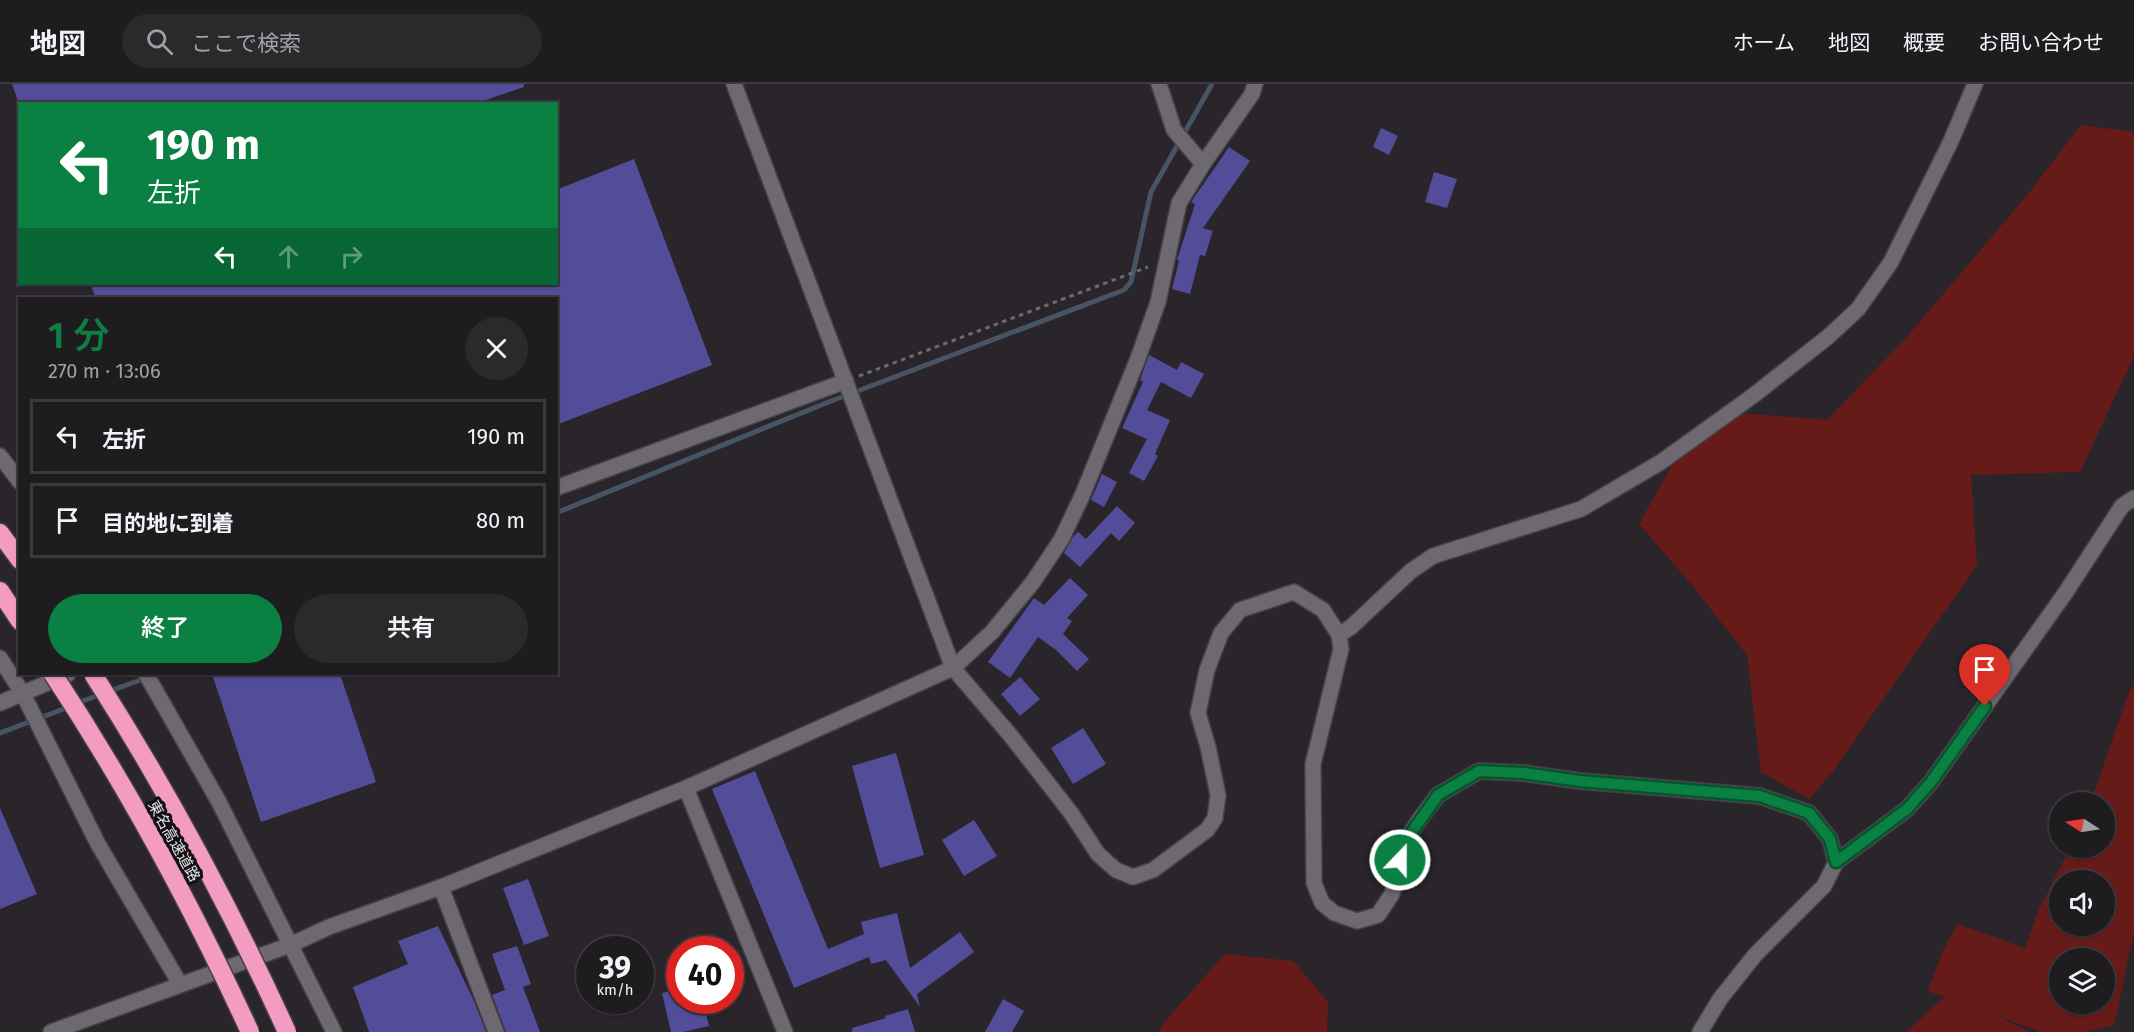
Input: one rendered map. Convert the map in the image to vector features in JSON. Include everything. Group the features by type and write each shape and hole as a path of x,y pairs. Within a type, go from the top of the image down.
{"highway":[{"path":"0,533 18,557"},
{"path":"0,591 18,618"},
{"name":"東名高速道路","path":"54,675 119,781 186,898 250,1032"},
{"name":"東名高速道路","path":"94,675 184,827 229,912 287,1032"}],"street":[{"path":"734,84 953,668 1011,736 1071,813 1098,854 1116,870 1133,877 1153,870 1206,830 1215,818 1218,795 1198,713 1208,670 1221,633 1240,610 1294,592 1323,610 1339,635 1341,649 1313,764 1314,883 1322,903 1334,913 1357,921 1378,915 1392,894 1404,843 1420,819 1438,795 1479,771 1523,773 1590,782 1760,796 1809,813 1830,839 1836,862"},
{"path":"1159,84 1174,130 1199,159"},
{"path":"51,1032 290,945 328,927 441,887 686,788 953,668 992,632 1033,582 1061,540 1082,496 1137,362 1158,302 1165,260 1179,203 1199,159 1252,94 1255,84"},
{"path":"1339,635 1351,627 1411,571 1433,556 1581,509 1661,462 1754,395 1829,336 1858,309 1890,262 1951,141 1975,84"},
{"path":"558,487 846,381"},
{"path":"0,456 18,479"},
{"path":"1700,1032 1720,999 1755,955 1824,885 1836,862 1907,809 1931,782 2066,592 2122,506 2134,498"},
{"path":"0,658 27,701 98,844 180,984"},
{"path":"0,703 27,701 66,675"},
{"path":"147,675 219,802 334,1032"},
{"path":"686,788 785,1032"},
{"path":"441,887 496,1032"}],"path":[{"path":"846,381 1138,270"}],"shaded area":[{"path":"2081,125 2134,132 2134,356 2080,472 1971,475 1977,565 1833,771 1809,799 1761,772 1747,655 1692,585 1639,524 1672,465 1714,433 1728,412 1827,420 1906,338 2028,194"},
{"path":"2134,685 2134,932 2114,1025 2085,1032 2041,1032 1995,1015 2030,1032 1906,1032 1944,997 1928,991 1943,950 1958,924 2025,948 2039,909 2049,889 2049,936 2115,936 2115,870 2059,870 2065,858 2115,858 2115,792 2094,792 2130,689"},
{"path":"1225,954 1293,961 1328,1002 1327,1032 1159,1032 1165,1021"}],"building":[{"path":"12,84 524,84 524,87 480,102 18,102"},
{"path":"1381,128 1398,136 1389,155 1373,147"},
{"path":"1229,147 1250,161 1203,228 1213,231 1205,256 1200,255 1190,294 1172,289 1179,261 1177,260 1195,204 1191,202"},
{"path":"634,159 712,365 558,424 558,297 96,297 90,285 558,285 558,189"},
{"path":"1434,172 1457,179 1447,208 1425,202"},
{"path":"1149,355 1177,370 1181,362 1204,374 1191,398 1161,382 1147,410 1170,420 1155,454 1158,456 1144,481 1129,473 1147,439 1122,428 1143,382 1140,380"},
{"path":"1102,474 1117,482 1104,507 1091,500"},
{"path":"1117,506 1135,523 1119,541 1111,533 1080,567 1064,553 1073,537 1078,532 1086,539"},
{"path":"1070,578 1088,595 1067,618 1072,621 1063,634 1089,659 1077,671 1056,650 1038,637 1010,678 988,662 1034,598 1044,605"},
{"path":"212,675 340,675 376,782 261,822"},
{"path":"1020,677 1040,699 1020,716 1001,694"},
{"path":"1083,728 1106,764 1073,784 1051,748"},
{"path":"896,753 924,855 880,868 852,766"},
{"path":"755,771 828,949 864,934 861,922 897,913 910,968 960,932 974,952 917,994 920,1007 886,960 871,964 869,957 794,988 712,789"},
{"path":"0,808 37,894 0,909"},
{"path":"974,820 997,856 964,876 942,840"},
{"path":"528,879 549,936 524,945 503,888"},
{"path":"438,926 474,1001 486,1032 369,1032 353,987 408,964 398,941"},
{"path":"517,946 531,984 523,987 540,1032 506,1032 492,995 505,990 492,954"},
{"path":"666,992 666,1010 662,993"},
{"path":"1003,999 1024,1011 1012,1032 985,1032"},
{"path":"908,1009 915,1032 852,1032 852,1028"},
{"path":"667,1014 706,1014 709,1026 683,1032 671,1032"}],"waterway":[{"path":"558,512 826,403 1124,290 1131,282 1151,192 1212,84"},
{"path":"77,703 154,675"},
{"path":"0,733 69,707"}],"route":[{"path":"1400,860 1404,843 1438,795 1479,771 1523,773 1652,788 1760,796 1809,813 1830,839 1836,862 1907,809 1931,782 1985,706"}]}
